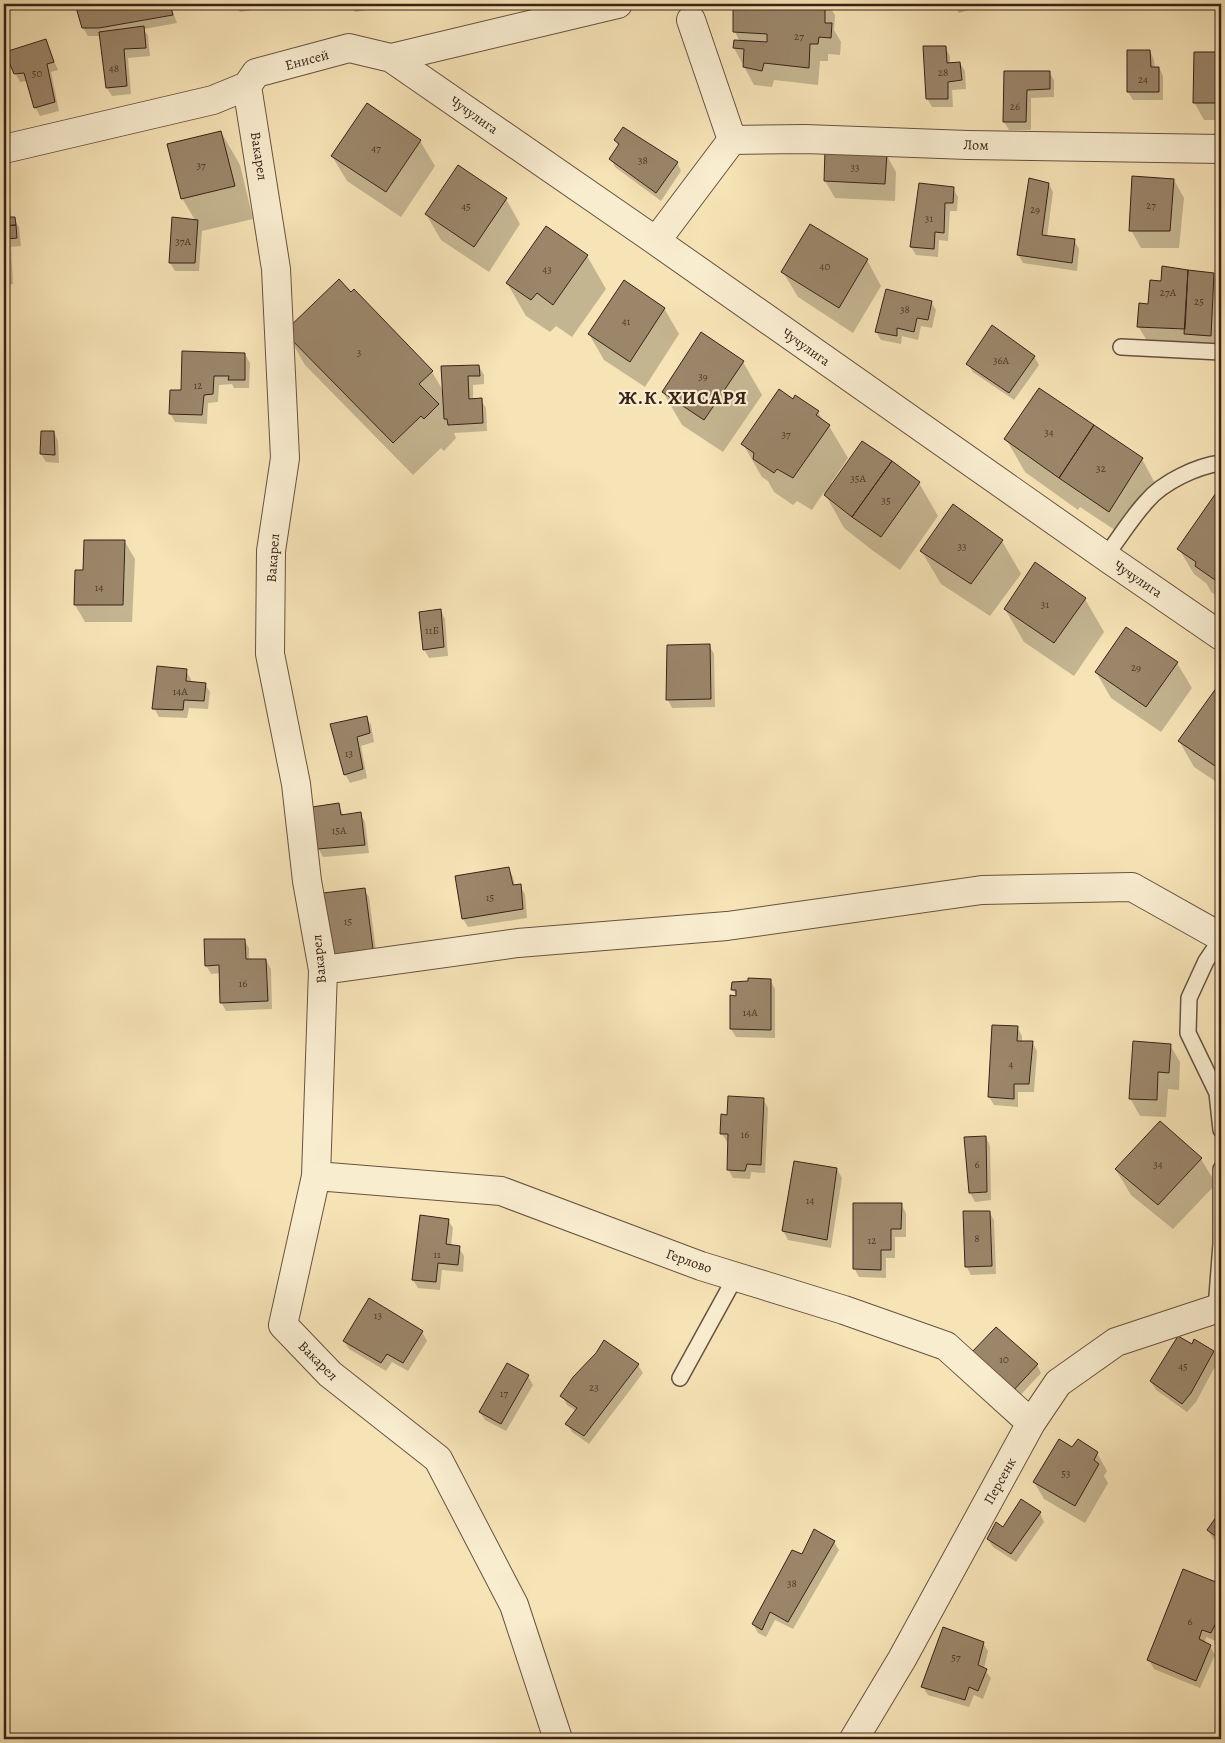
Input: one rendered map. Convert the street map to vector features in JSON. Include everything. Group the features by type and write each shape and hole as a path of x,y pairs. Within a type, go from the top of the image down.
{"street":[{"name":"Енисей","path":"4,149 213,100 247,86 256,73 349,48 391,58 618,4"},
{"path":"656,241 732,140 692,20"},
{"name":"Чучулига","path":"391,58 656,241 1108,560 1221,636"},
{"name":"Вакарел","path":"247,86 276,270 285,458 271,551 270,654 296,784 307,881 323,970 316,1176 283,1325 330,1374 438,1459 514,1605 558,1739"},
{"name":"Лом","path":"732,140 805,139 968,145 1221,149"},
{"path":"323,970 518,943 727,926 982,890 1132,888 1221,938"},
{"name":"Герлово","path":"316,1176 501,1191 701,1266 844,1310 946,1346 1031,1423"},
{"name":"Персенк","path":"854,1739 902,1659 1031,1423 1058,1384 1116,1342 1219,1309"}],"lane":[{"path":"1120,346 1221,352"},
{"path":"1108,560 1110,550 1148,499 1168,484 1191,471 1221,463"},
{"path":"1221,938 1206,961 1189,998 1188,1016 1188,1033 1217,1092 1221,1130"},
{"path":"1219,1309 1221,1169"},
{"path":"680,1378 736,1276"}],"building":[{"path":"75,4 170,4 173,15 99,28 82,28"},
{"path":"733,4 825,4 825,23 832,23 831,38 819,37 818,44 810,44 809,68 764,63 762,71 743,67 744,49 733,48 734,40 767,42 767,34 733,32"},
{"path":"144,26 146,48 124,49 127,86 106,88 99,32"},
{"path":"46,39 54,62 47,64 55,102 34,108 24,73 14,74 5,52"},
{"path":"923,46 946,46 947,63 960,62 962,80 948,82 948,99 926,99"},
{"path":"1127,50 1150,50 1151,67 1159,67 1159,92 1127,92"},
{"path":"1194,52 1221,52 1221,103 1193,103"},
{"path":"1004,71 1050,71 1050,89 1027,90 1026,122 1003,122"},
{"path":"367,103 421,140 386,192 331,156"},
{"path":"623,127 678,162 656,193 609,159 619,144 614,140"},
{"path":"221,131 235,186 181,199 167,144"},
{"path":"825,150 887,153 885,184 824,181"},
{"path":"458,165 507,198 474,247 425,214"},
{"path":"1132,176 1174,179 1170,231 1129,231"},
{"path":"1029,178 1049,183 1042,235 1075,239 1072,263 1017,255"},
{"path":"919,183 954,187 953,203 945,203 944,233 935,232 934,249 910,247"},
{"path":"4,195 7,217 15,217 16,225 4,226"},
{"path":"172,217 198,220 195,263 169,263"},
{"path":"810,224 868,259 839,308 781,272"},
{"path":"16,225 17,238 7,239 8,275 4,276 4,226"},
{"path":"546,226 588,255 553,305 537,293 531,300 506,283"},
{"path":"1162,266 1188,270 1185,329 1137,327 1139,303 1148,304 1150,280 1161,281"},
{"path":"1188,270 1214,273 1211,336 1184,334"},
{"path":"339,279 351,292 354,289 433,371 419,384 439,404 424,419 421,416 393,443 284,332"},
{"path":"624,280 665,308 630,362 588,334"},
{"path":"886,289 932,301 928,320 917,318 914,332 897,328 897,336 875,332"},
{"path":"992,325 1035,356 1009,393 966,364"},
{"path":"701,332 744,361 704,420 662,392"},
{"path":"182,351 245,353 245,380 228,380 229,376 214,376 213,394 204,395 202,415 169,414 170,390 181,390"},
{"path":"479,365 480,376 468,376 469,399 482,398 483,423 448,425 447,419 444,419 441,366"},
{"path":"1039,388 1094,425 1059,478 1004,439"},
{"path":"779,389 793,399 795,395 819,411 816,415 830,425 793,478 777,469 774,473 753,459 754,453 741,444"},
{"path":"1094,425 1143,458 1109,512 1059,478"},
{"path":"41,431 54,431 55,455 40,454"},
{"path":"862,441 892,461 852,517 824,495"},
{"path":"892,461 920,482 881,537 852,517"},
{"path":"1216,493 1221,497 1221,580 1216,576 1215,580 1195,566 1196,562 1177,549"},
{"path":"953,504 1003,540 971,584 920,551"},
{"path":"84,540 125,540 123,605 74,605 75,570 83,570"},
{"path":"1035,562 1086,598 1054,643 1004,609"},
{"path":"441,609 444,647 423,650 419,612"},
{"path":"1126,627 1178,662 1146,707 1095,672"},
{"path":"710,644 711,699 666,700 667,645"},
{"path":"157,666 187,669 186,681 206,683 204,701 184,700 183,710 152,709"},
{"path":"1217,687 1221,690 1221,770 1178,741"},
{"path":"367,716 370,733 357,737 363,769 344,775 330,724"},
{"path":"339,803 341,815 361,812 365,845 317,849 312,807"},
{"path":"509,867 513,885 521,884 523,909 462,919 455,876"},
{"path":"365,888 373,949 331,955 323,893"},
{"path":"204,939 245,939 246,959 266,959 268,1001 220,1003 219,965 205,966"},
{"path":"748,978 771,979 771,1030 730,1029 730,995 736,996 736,990 731,990 732,982 748,981"},
{"path":"992,1025 1018,1026 1017,1041 1033,1041 1029,1084 1014,1084 1014,1099 988,1097"},
{"path":"1133,1041 1171,1044 1169,1073 1158,1072 1157,1100 1129,1099"},
{"path":"728,1096 764,1098 761,1165 747,1164 745,1171 727,1170 728,1134 720,1134 721,1114 727,1115"},
{"path":"1160,1121 1202,1158 1158,1205 1115,1169"},
{"path":"986,1136 987,1192 969,1193 964,1137"},
{"path":"794,1161 837,1168 827,1240 782,1231"},
{"path":"853,1203 902,1203 901,1229 891,1229 891,1250 881,1250 881,1270 853,1269"},
{"path":"963,1211 990,1211 992,1266 965,1267"},
{"path":"420,1215 449,1219 446,1244 460,1246 458,1265 438,1263 436,1282 412,1280"},
{"path":"369,1298 423,1331 403,1363 387,1354 381,1363 343,1341"},
{"path":"996,1327 1038,1364 1011,1393 970,1354"},
{"path":"1178,1336 1192,1344 1194,1339 1214,1351 1191,1393 1182,1404 1150,1381"},
{"path":"604,1340 639,1364 584,1436 565,1424 577,1408 560,1396 573,1377 596,1353"},
{"path":"507,1363 529,1375 501,1424 479,1412"},
{"path":"1059,1439 1072,1447 1078,1439 1098,1452 1094,1460 1099,1464 1075,1506 1033,1482"},
{"path":"1021,1499 1041,1512 1011,1554 987,1539 996,1522 1003,1527"},
{"path":"1221,1510 1221,1540 1207,1530"},
{"path":"814,1529 835,1541 788,1622 770,1612 762,1630 752,1624 792,1550 802,1554"},
{"path":"1183,1569 1221,1584 1217,1597 1221,1598 1221,1612 1211,1633 1202,1630 1199,1639 1211,1645 1196,1681 1147,1660"},
{"path":"943,1627 984,1642 978,1665 987,1669 978,1691 969,1687 965,1700 921,1687"}],"district":[{"name":"Ж.К. ХИСАРЯ","path":"683,398"}]}
